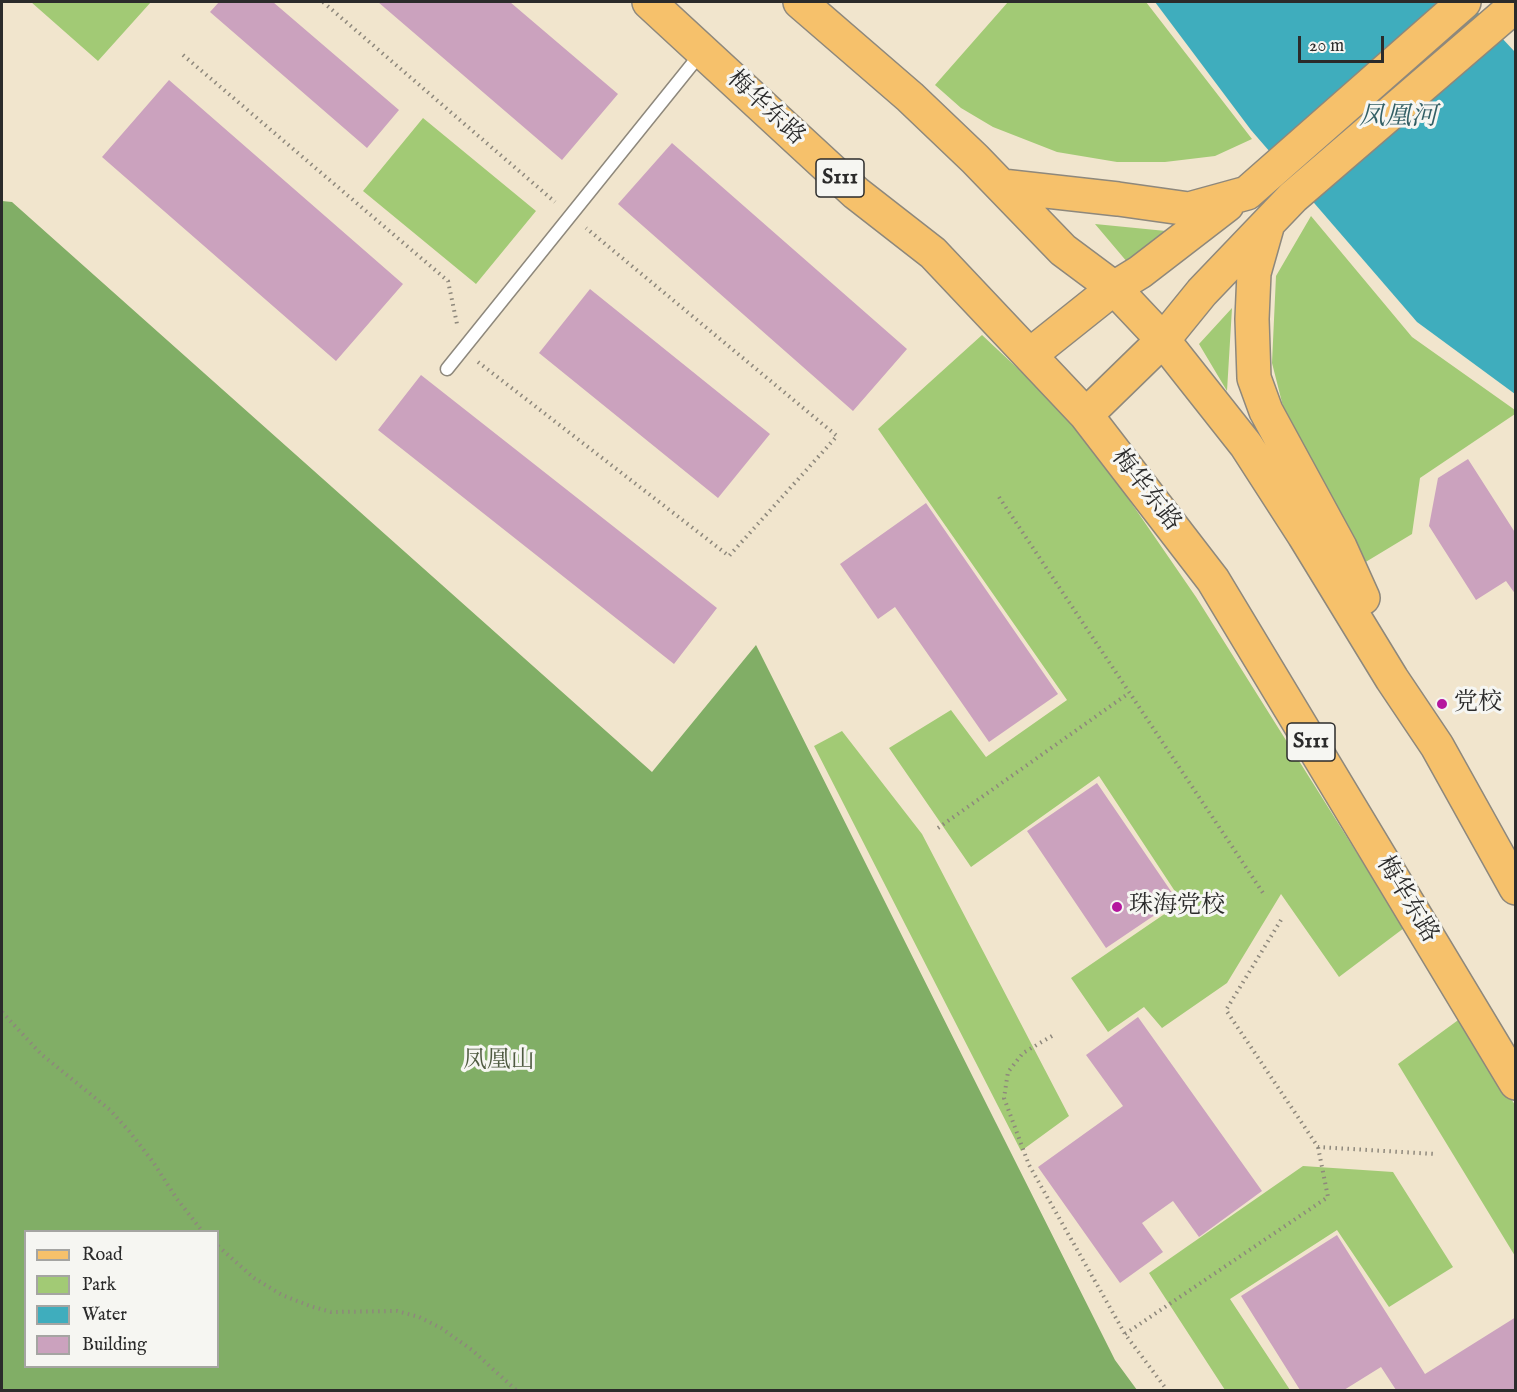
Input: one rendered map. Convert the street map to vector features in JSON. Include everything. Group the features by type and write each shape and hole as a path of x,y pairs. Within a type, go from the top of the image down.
{"main road":[{"name":"梅华东路","path":"649,2 856,193 933,254 1086,415 1213,580 1515,1083"},
{"path":"800,2 910,97 1002,186 1063,250 1114,288 1163,340 1246,445 1304,535 1392,679 1437,746 1515,888"},
{"path":"1002,186 1189,209 1247,193 1464,2"},
{"path":"1086,415 1163,340 1202,292 1293,197 1508,10"},
{"path":"1030,356 1114,288 1140,272 1238,196"},
{"path":"1268,224 1254,273 1252,319 1254,378 1266,411 1344,556 1366,603 1392,679"}],"lane":[{"path":"447,369 703,52"}],"path":[{"path":"183,55 448,281 462,350 729,556 837,436 571,215 323,2"},
{"path":"999,497 1263,893"},
{"path":"938,828 1129,693"},
{"path":"1125,1334 1328,1197 1318,1148 1226,1010 1281,920"},
{"path":"2,1012 41,1054 110,1110 153,1162 177,1199 201,1230"},
{"path":"1052,1036 1023,1053 1008,1072 1004,1098 1029,1165 1125,1334 1167,1390"},
{"path":"1318,1148 1436,1154"},
{"path":"219,1247 254,1278 282,1295 310,1306 331,1312 397,1311 418,1317 472,1350 516,1390"}],"green space":[{"path":"31,2 151,2 98,61"},
{"path":"1008,2 1146,2 1252,139 1215,156 1165,162 1117,162 1057,152 993,127 961,108 935,85"},
{"path":"423,118 536,211 476,284 363,191"},
{"name":"凤凰山","path":"2,201 12,202 652,772 756,645 1115,1360 1137,1390 2,1390"},
{"path":"1311,216 1412,337 1515,410 1515,414 1420,478 1412,534 1364,563 1288,426 1272,363 1276,276"},
{"path":"1095,224 1176,232 1128,263"},
{"path":"1232,308 1227,391 1199,344"},
{"path":"982,335 1077,424 1196,597 1404,928 1339,977 1281,894 1227,983 1162,1028 1144,1007 1108,1032 1071,978 1182,902 1099,776 971,867 889,748 951,710 986,757 1067,700 878,429"},
{"path":"842,731 922,834 1069,1116 1021,1151 814,746"},
{"path":"1461,1018 1515,1105 1515,1256 1398,1064"},
{"path":"1303,1166 1393,1172 1453,1267 1389,1307 1337,1230 1230,1299 1290,1390 1225,1390 1149,1273"}],"water":[{"name":"凤凰河","path":"1155,2 1468,2 1515,52 1515,394 1417,322 1251,130"}],"building":[{"path":"219,2 273,2 399,110 367,148 210,12"},
{"path":"378,2 510,2 618,94 562,160"},
{"path":"169,80 403,284 336,361 102,157"},
{"path":"672,143 907,349 853,411 618,204"},
{"path":"590,289 770,434 718,498 539,353"},
{"path":"421,375 717,608 674,664 378,430"},
{"path":"1468,459 1516,534 1516,595 1506,581 1476,600 1429,526 1438,478"},
{"path":"926,503 1058,694 989,742 895,607 878,619 840,564"},
{"path":"1097,783 1177,900 1106,948 1027,831"},
{"path":"1138,1017 1262,1191 1199,1237 1173,1201 1142,1223 1163,1252 1120,1283 1038,1167 1123,1106 1086,1055"},
{"path":"1337,1235 1425,1374 1516,1317 1516,1390 1396,1390 1381,1367 1344,1390 1300,1390 1241,1296"}],"place":[{"name":"党校","path":"1442,704"},
{"name":"珠海党校","path":"1117,907"}]}
